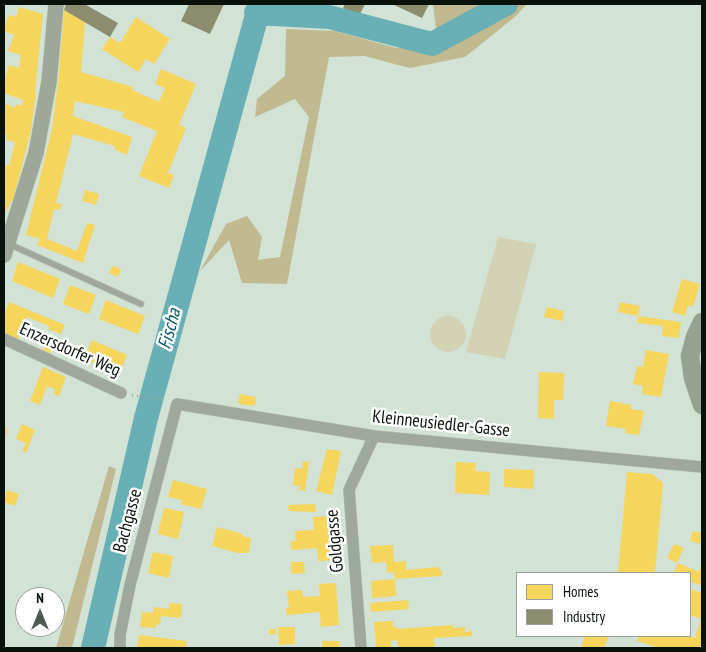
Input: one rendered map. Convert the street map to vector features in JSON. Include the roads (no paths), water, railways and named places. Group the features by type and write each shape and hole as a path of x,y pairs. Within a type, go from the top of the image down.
{"main road":[{"path":"6,250 36,153 49,82 56,4"},
{"path":"702,322 694,337 690,356 693,378 702,404"}],"street":[{"name":"Enzersdorfer Weg","path":"4,339 121,392"},
{"name":"Kleinneusiedler-Gasse","path":"172,402 374,436 702,467"},
{"name":"Bachgasse","path":"120,648 120,636 130,585 172,402"},
{"name":"Goldgasse","path":"361,648 349,490 374,436"}],"lane":[{"path":"6,250 141,304"}],"waterway":[{"name":"Fischa","path":"93,648 146,418 260,4"},
{"name":"Fischa","path":"256,13 329,17 432,44 506,4"}]}
